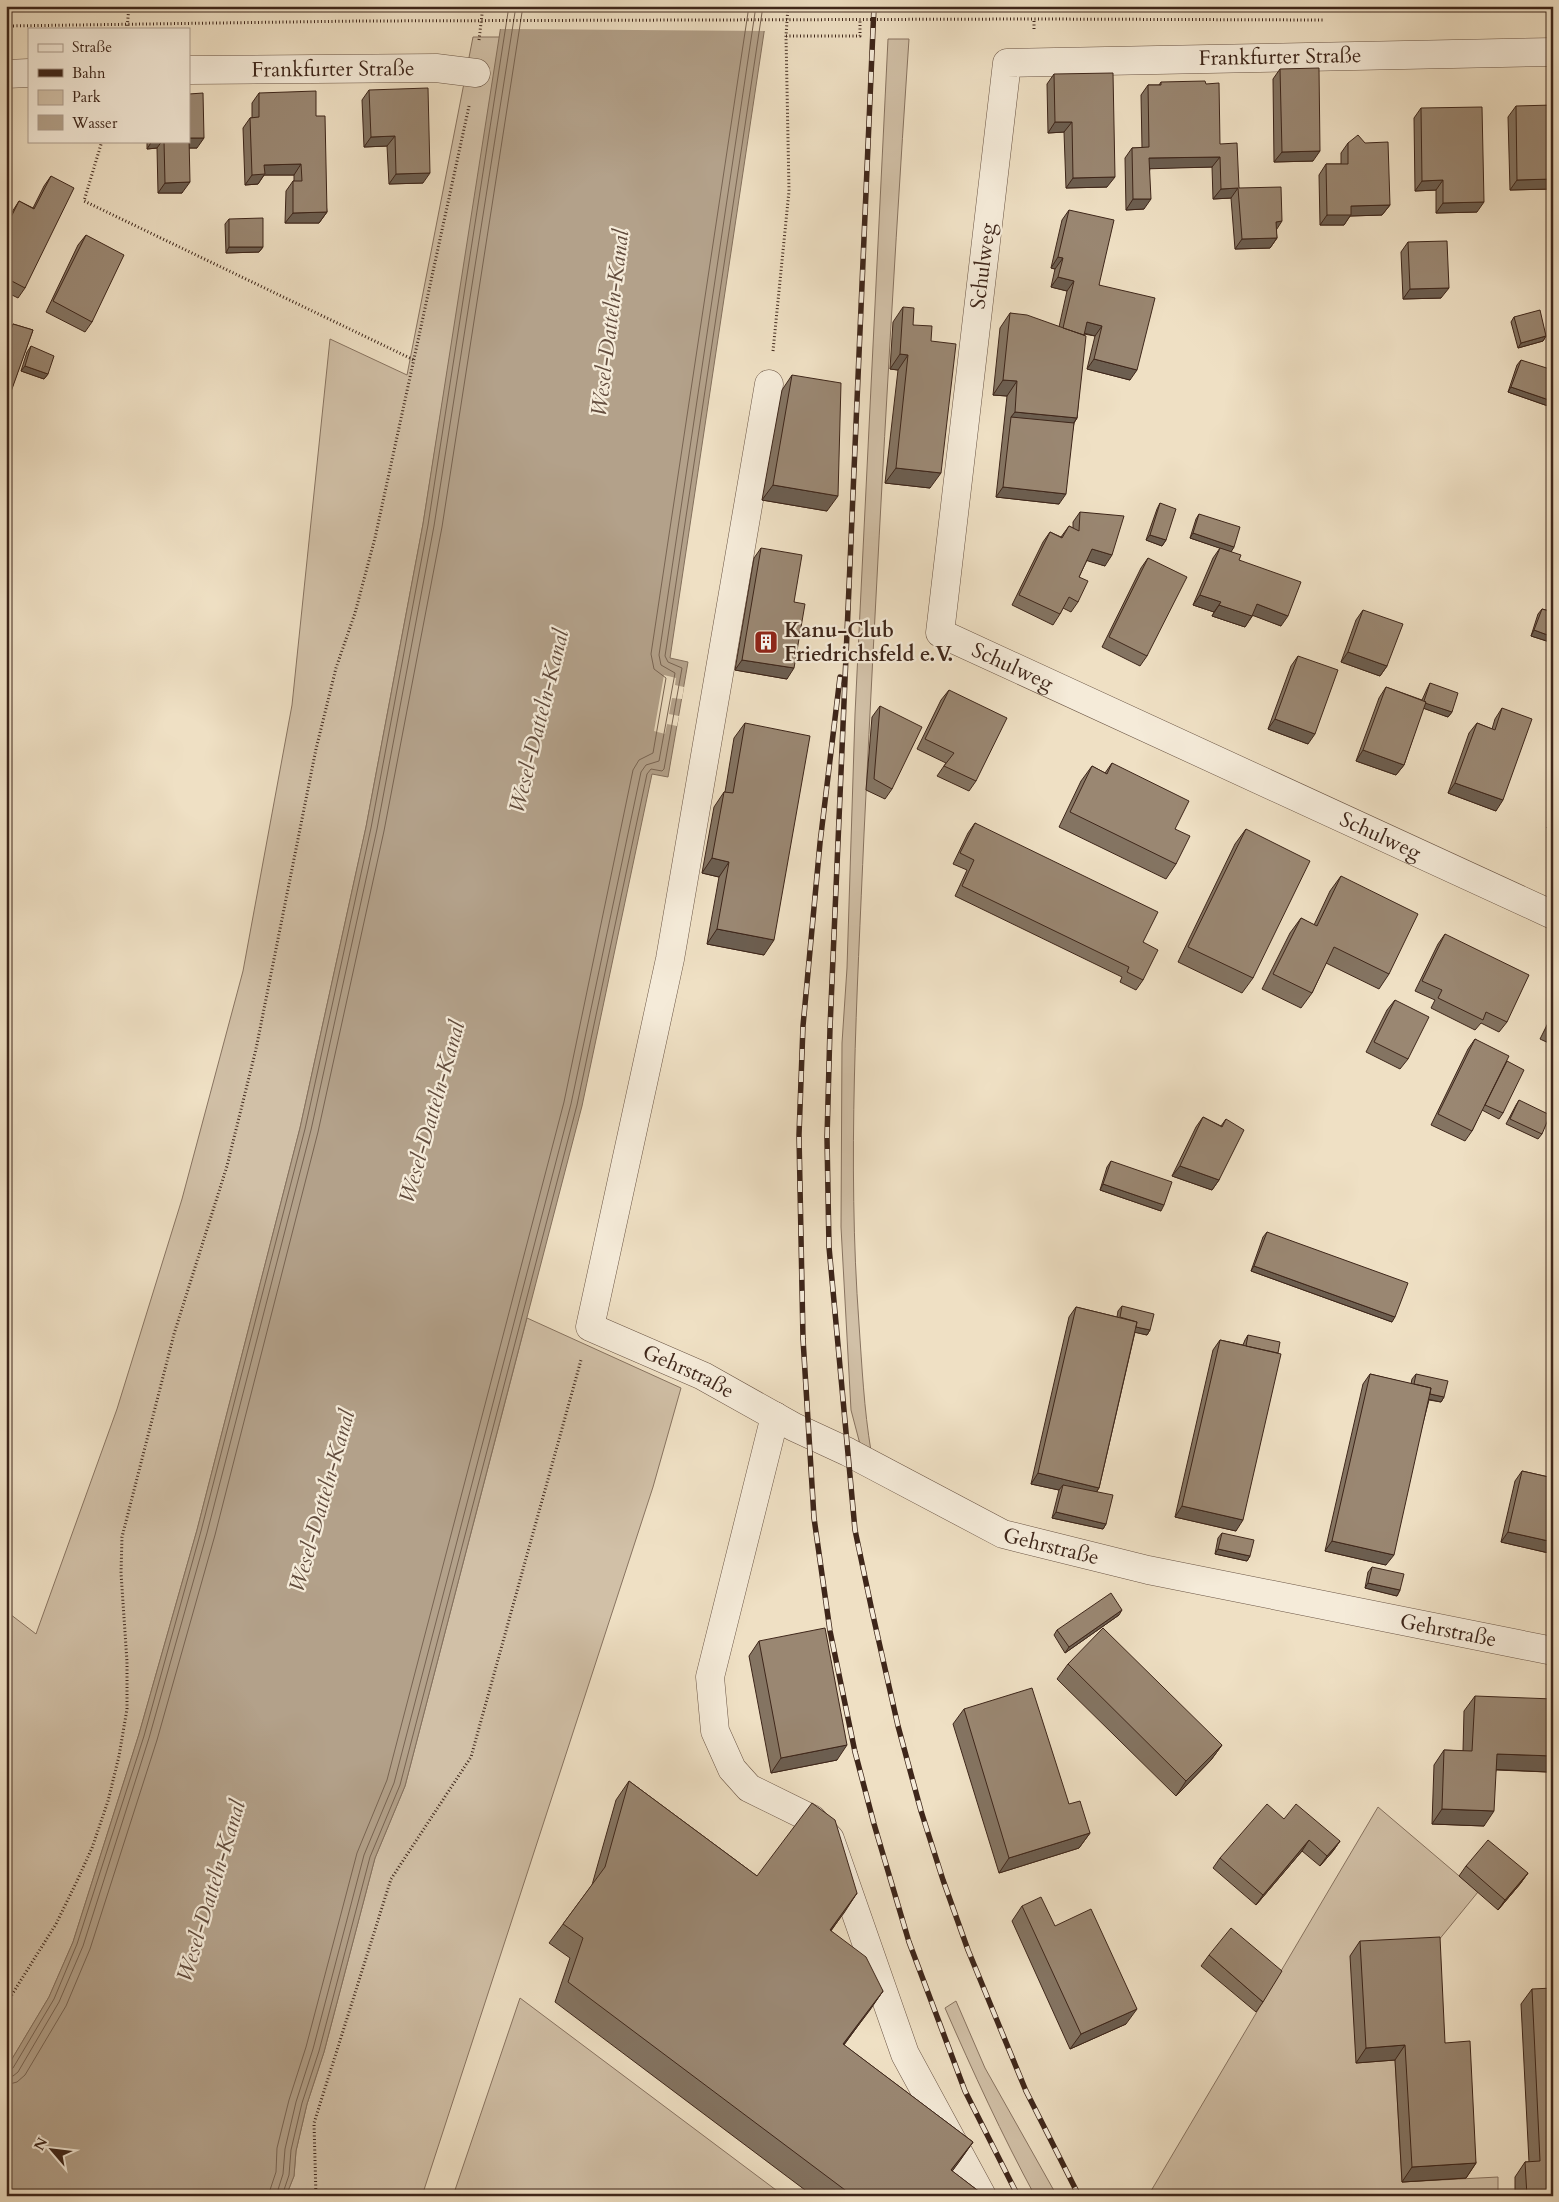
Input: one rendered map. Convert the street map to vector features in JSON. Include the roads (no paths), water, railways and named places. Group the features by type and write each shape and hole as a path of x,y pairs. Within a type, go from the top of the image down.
{"street":[{"name":"Frankfurter Straße","path":"1007,63 1553,52"},
{"name":"Schulweg","path":"1007,63 940,633 1553,915"},
{"name":"Frankfurter Straße","path":"190,70 436,68 476,72"},
{"path":"6,74 28,73"},
{"name":"Gehrstraße","path":"770,384 670,959 590,1327 703,1376 775,1416 1003,1534 1148,1570 1553,1651"},
{"path":"775,1416 710,1678 714,1731 732,1769 749,1788 812,1819 830,1839 905,2054 982,2196"}],"water":[{"name":"Wesel-Datteln-Kanal","path":"504,6 768,6 670,658 688,662 668,777 652,774 582,1106 405,1786 375,1858 324,2052 307,2104 296,2151 294,2176 286,2196 6,2196 6,2069 49,1997 73,1942 139,1734 197,1530 300,1128 366,827 423,524"}],"railway":[{"path":"874,6 830,1028 827,1138 829,1247 855,1530 898,1726 921,1811 943,1880 968,1950 1026,2091 1079,2196"},
{"path":"840,677 820,843 803,1026 799,1135 803,1339 814,1518 830,1631 855,1752 909,1942 965,2091 1018,2196"}],"place":[{"name":"Kanu-Club Friedrichsfeld e.V.","path":"766,642"}]}
